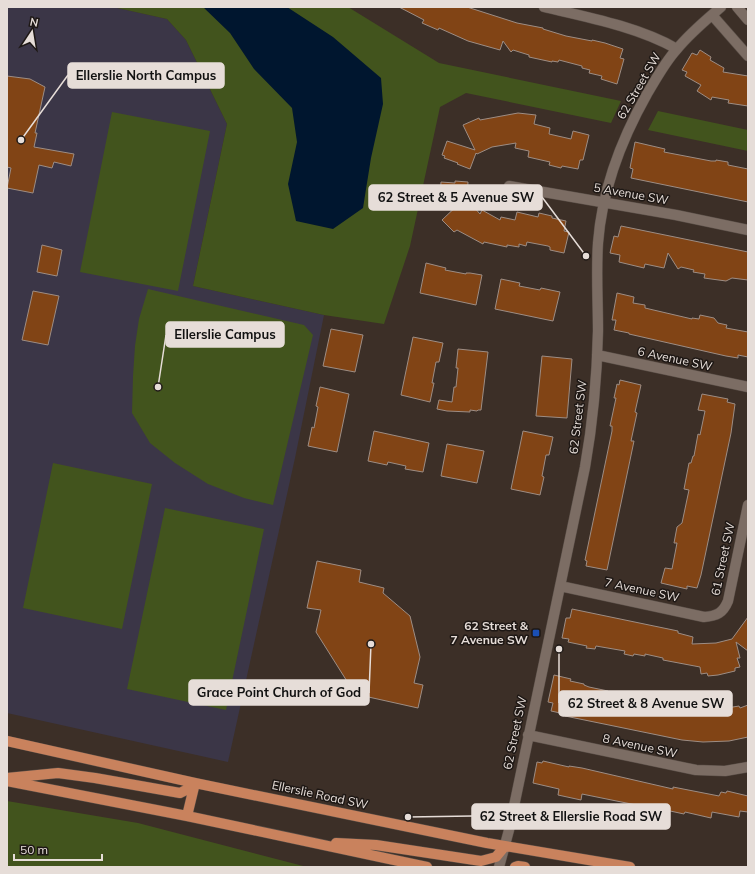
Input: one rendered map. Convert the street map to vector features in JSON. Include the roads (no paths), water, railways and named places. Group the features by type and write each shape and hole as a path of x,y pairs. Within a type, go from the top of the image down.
{"main road":[{"name":"Ellerslie Road SW","path":"7,741 195,783 505,846 630,867"},
{"path":"7,747 48,750"},
{"path":"7,778 58,773 180,793 195,783"},
{"path":"7,781 187,816 427,867"},
{"path":"187,816 195,783"},
{"path":"308,842 376,844 481,861 496,857 505,846"},
{"path":"515,867 525,867"}],"street":[{"path":"544,7 582,11 653,37 677,49"},
{"name":"62 Street SW","path":"499,867 505,846 590,438 597,355 598,242 604,202 610,177 632,123 655,80 677,49 721,7"},
{"path":"737,7 748,20"},
{"path":"712,15 748,56"},
{"name":"5 Avenue SW","path":"509,186 676,215 748,230"},
{"name":"6 Avenue SW","path":"597,355 748,388"},
{"name":"61 Street SW","path":"718,614 725,608 728,601 748,506"},
{"name":"7 Avenue SW","path":"560,586 704,617 718,614"},
{"name":"8 Avenue SW","path":"528,735 689,769 725,771 748,768"}],"water":[{"path":"203,7 287,7 333,37 381,78 383,104 371,158 363,208 333,229 296,221 288,184 297,142 292,108 254,69 230,33"}],"place":[{"name":"Ellerslie North Campus","path":"21,140"},
{"name":"62 Street & 5 Avenue SW","path":"586,256"},
{"name":"Ellerslie Campus","path":"158,387"},
{"name":"62 Street & 7 Avenue SW","path":"536,633"},
{"name":"Grace Point Church of God","path":"371,644"},
{"name":"62 Street & 8 Avenue SW","path":"559,649"},
{"name":"62 Street & Ellerslie Road SW","path":"408,817"}]}
